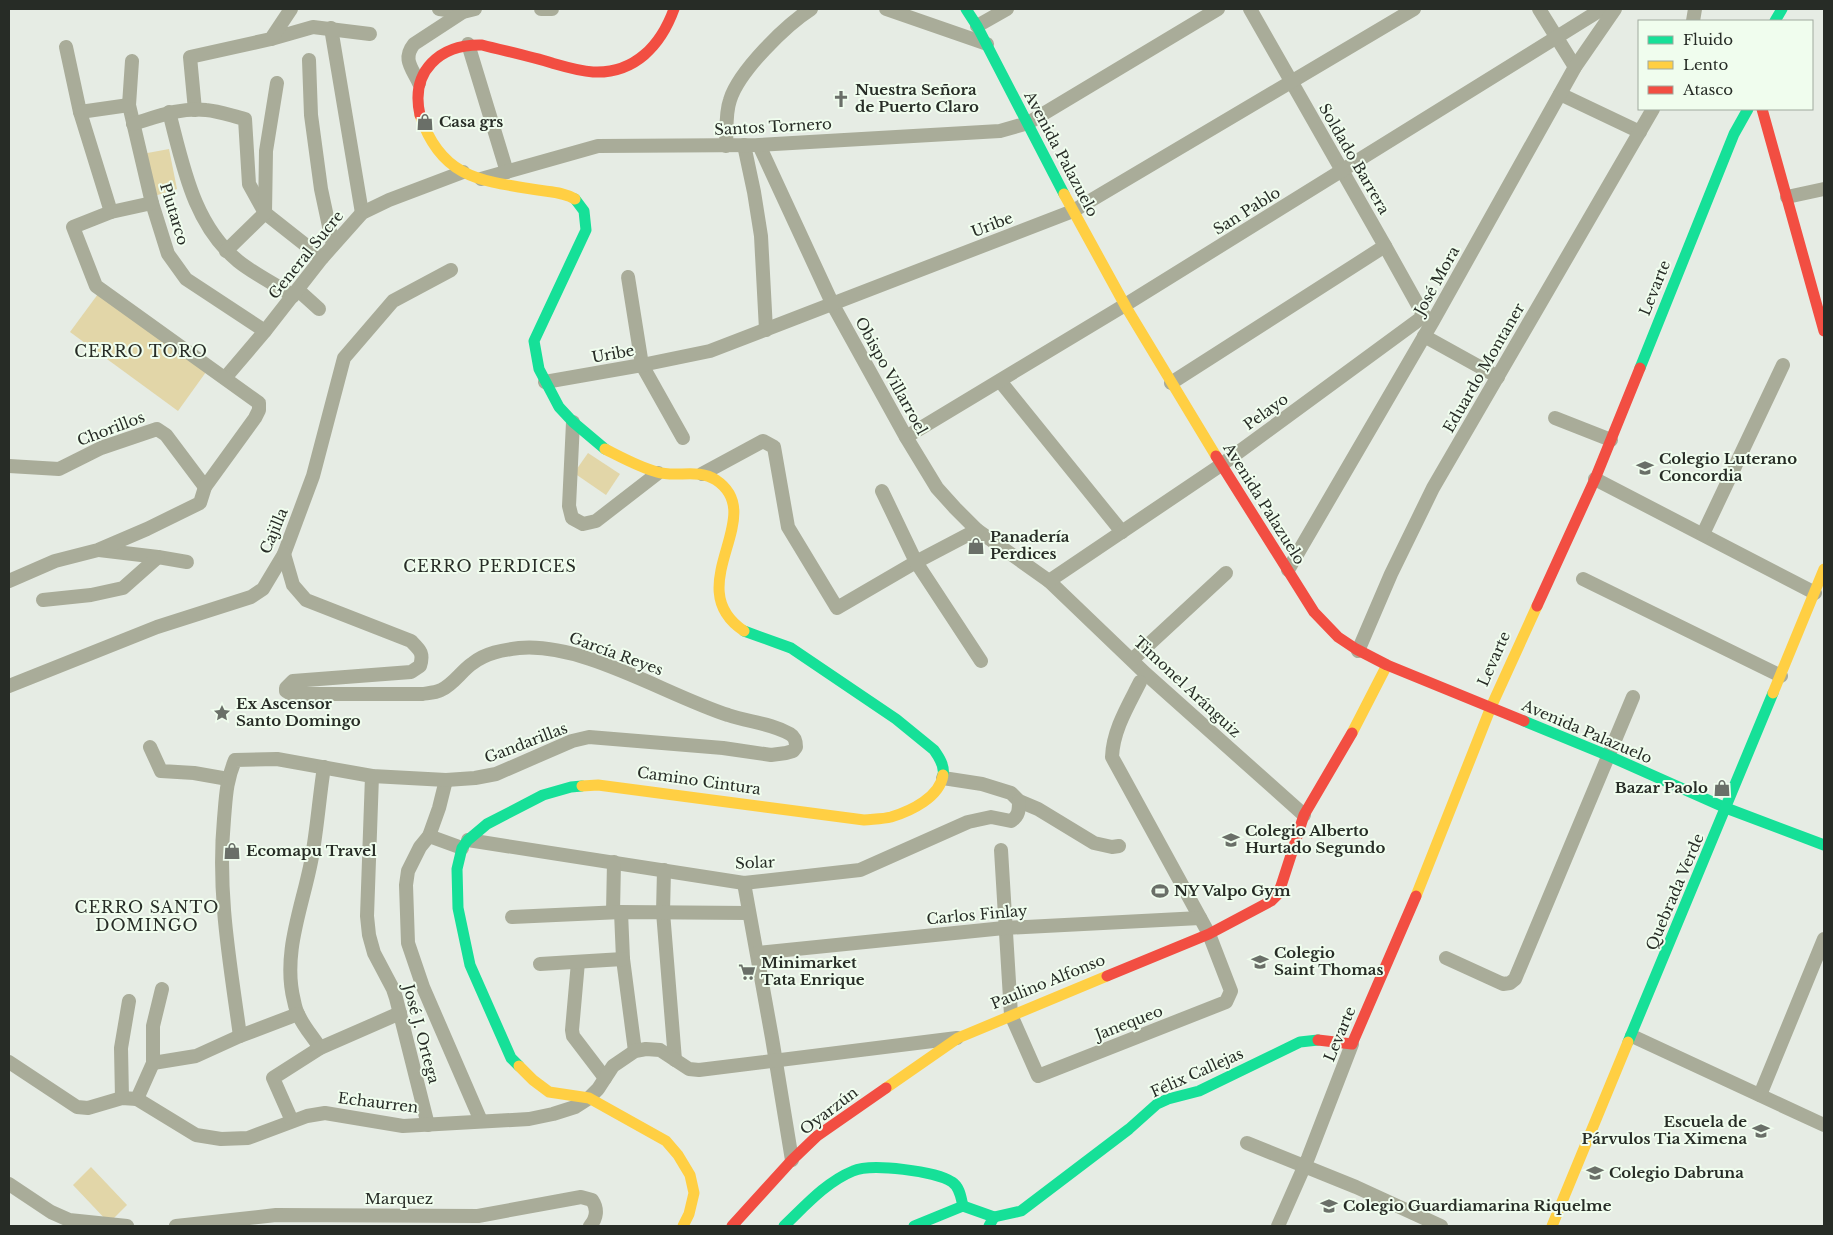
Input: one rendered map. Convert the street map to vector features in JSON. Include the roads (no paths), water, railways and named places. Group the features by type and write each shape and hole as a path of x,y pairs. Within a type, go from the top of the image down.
{"main road":[{"path":"674,9 666,32 649,53 630,65 607,72 584,71 482,45 468,44 454,47 437,56 423,73 419,83 418,105 420,115 428,134 447,160 463,172 481,179 566,194 579,202 586,216 587,223 584,234 534,341 544,382 559,407 573,422 605,449 658,473 702,474 716,480 726,489 731,494 735,507 734,519 718,580 720,600 728,616 749,634 791,648 896,719 934,750 942,763 943,778"},
{"name":"Avenida Palazuelo","path":"966,9 978,26 1125,305 1221,465 1323,624 1345,644 1387,665 1609,756 1726,808 1824,845"},
{"path":"1776,20 1782,9"},
{"name":"Levarte","path":"1352,1044 1403,930 1491,707 1595,479 1734,134 1747,110"},
{"path":"1762,110 1824,331"},
{"name":"Quebrada Verde","path":"1552,1226 1823,574"},
{"name":"Paulino Alfonso","path":"958,1038 1209,934 1271,901 1277,895 1281,886 1304,814 1362,717 1387,665"},
{"name":"Camino Cintura","path":"465,844 487,824 530,801 557,790 584,785 598,784 864,820 890,817 909,810 931,796 941,785 943,778"},
{"path":"465,844 457,869 458,908 470,965 511,1058 533,1080 550,1092 589,1098 666,1141 678,1155 690,1175 694,1193 689,1214 682,1226"},
{"name":"Oyarzún","path":"732,1226 792,1160 817,1136 958,1038"},
{"name":"Félix Callejas","path":"992,1222 1021,1211 1129,1129 1157,1104 1168,1099 1199,1091 1300,1042 1317,1040 1352,1044"},
{"path":"784,1226 831,1183 858,1169 896,1168 951,1181 961,1195 963,1206"},
{"path":"963,1206 992,1222"},
{"path":"914,1226 963,1206"}],"street":[{"path":"271,39 291,9"},
{"path":"439,9 469,10"},
{"path":"541,9 552,9"},
{"path":"726,146 729,101 734,90 757,58 790,26 811,9"},
{"path":"886,9 987,44"},
{"path":"978,26 1007,9"},
{"name":"Santos Tornero","path":"481,179 598,146 744,146 1000,131 1028,123 1218,9"},
{"name":"Soldado Barrera","path":"1250,9 1385,246 1429,319"},
{"name":"Uribe","path":"544,382 710,351 1074,211 1414,9"},
{"path":"1539,9 1575,67"},
{"name":"San Pablo","path":"906,437 1125,305 1602,9"},
{"name":"José Mora","path":"1288,570 1424,336 1429,319 1575,67 1615,9"},
{"path":"419,83 407,58 408,52 414,44 469,10"},
{"path":"195,110 190,58 313,27 370,34"},
{"path":"331,28 362,213"},
{"path":"468,44 507,172"},
{"path":"66,47 80,112 112,212"},
{"path":"310,60 311,115 321,189 334,245"},
{"name":"Plutarco","path":"132,61 129,105 152,204 168,254 186,279 265,331"},
{"path":"226,250 265,213 266,151 277,84"},
{"path":"1560,94 1640,132"},
{"path":"80,112 129,105"},
{"path":"133,124 169,112 195,110 206,110 245,119 249,184 265,213 322,258"},
{"name":"Eduardo Montaner","path":"1358,651 1391,574 1433,488 1652,110"},
{"path":"169,112 189,190 203,218 226,250 239,262 295,293 319,309"},
{"name":"Obispo Villarroel","path":"759,145 833,305 906,437 937,488 977,530 1049,582"},
{"path":"744,146 761,236 766,330"},
{"name":"General Sucre","path":"225,378 265,331 322,258 362,213 389,200 463,172"},
{"path":"1787,197 1824,189"},
{"path":"9,581 55,561 98,550 200,503 205,487 259,410 259,403 96,286 73,227 112,212 152,204"},
{"path":"1171,383 1385,246"},
{"name":"Cajilla","path":"9,686 157,627 251,597 263,590 284,554 313,476 344,358 393,301 452,270"},
{"path":"628,278 642,365 683,438"},
{"name":"Pelayo","path":"1049,582 1221,465 1429,319"},
{"path":"1424,336 1498,377"},
{"path":"1703,534 1783,365"},
{"path":"1000,381 1122,532"},
{"path":"1555,418 1611,440"},
{"path":"573,422 569,506 572,518 583,524 596,521 658,473"},
{"name":"Chorillos","path":"9,466 59,469 101,448 157,429 166,435 205,487"},
{"path":"702,474 763,441 774,447 788,527 837,608 916,562 977,530"},
{"path":"1595,479 1815,593"},
{"path":"882,491 916,562 981,661"},
{"path":"98,550 187,562"},
{"name":"García Reyes","path":"284,554 293,585 306,600 412,641 420,649 423,658 420,666 411,672 292,681 286,688 286,692 291,694 422,694 440,691 453,683 472,664 490,653 520,648 554,648 606,665 728,715 779,728 792,736 796,741 796,747"},
{"path":"43,600 91,595 123,588 158,557"},
{"path":"1132,659 1226,572"},
{"path":"1583,579 1781,676"},
{"name":"Timonel Aránguiz","path":"1049,582 1153,680 1304,814"},
{"path":"1140,682 1113,742 1112,757 1209,934"},
{"path":"1446,958 1503,984 1510,983 1515,979 1633,697"},
{"name":"Gandarillas","path":"228,779 235,760 278,759 372,776 446,780 475,778 496,774 572,741 588,737 723,748 771,755 793,751 796,747"},
{"path":"150,746 160,771 194,773 228,779 222,840 223,912 240,1036"},
{"path":"320,1048 298,1014 291,989 290,965 294,932 305,893 316,838 317,810 324,767"},
{"name":"José J. Ortega","path":"372,776 368,925 374,953 393,989 428,1125"},
{"path":"943,778 996,788 1011,793 1019,801 1038,809 1094,843 1112,847 1119,846"},
{"path":"446,780 429,836 420,847 408,871 406,886 408,943 423,987 481,1121"},
{"name":"Solar","path":"429,836 465,844 614,862 744,883 867,868 968,822 992,817 1011,821 1016,818 1019,811 1019,801"},
{"path":"1001,850 1004,928 1011,1015"},
{"path":"589,1098 613,1066 635,1051 617,912 614,862"},
{"path":"664,870 663,912 675,1060"},
{"path":"744,883 758,953 792,1160"},
{"path":"512,918 617,912 749,913"},
{"name":"Carlos Finlay","path":"758,953 1004,928 1200,918"},
{"name":"Janequeo","path":"1011,1015 1038,1076 1226,1002 1231,991 1209,934"},
{"path":"1760,1095 1824,939"},
{"path":"540,964 624,959"},
{"path":"578,962 573,1036 605,1078"},
{"path":"9,1062 77,1107 88,1108 122,1098 137,1099 153,1063 153,1026 162,989"},
{"path":"122,1098 121,1048 129,1001"},
{"path":"292,1122 273,1078 320,1048 400,1013"},
{"path":"153,1063 196,1056 240,1036 298,1014"},
{"path":"1632,1036 1824,1125"},
{"name":"Paulino Alfonso","path":"635,1051 646,1049 660,1050 689,1069 698,1070 776,1062 958,1038"},
{"name":"Levarte","path":"1278,1226 1352,1044"},
{"name":"Echaurren","path":"137,1099 165,1118 196,1135 221,1139 248,1138 292,1122 325,1113 403,1126 428,1125 529,1119 575,1107 589,1098"},
{"path":"1248,1143 1441,1226"},
{"path":"9,1184 51,1212 69,1220 127,1226"},
{"name":"Marquez","path":"176,1226 276,1215 478,1216 581,1197 592,1200 596,1207 596,1217 590,1226"}],"place":[{"name":"Nuestra Señora de Puerto Claro","path":"841,99"},
{"name":"Casa grs","path":"425,122"},
{"name":"Colegio Luterano Concordia","path":"1645,468"},
{"name":"Panadería Perdices","path":"976,546"},
{"name":"Ex Ascensor Santo Domingo","path":"222,713"},
{"name":"Bazar Paolo","path":"1722,788"},
{"name":"Colegio Alberto Hurtado Segundo","path":"1231,840"},
{"name":"Ecomapu Travel","path":"232,851"},
{"name":"NY Valpo Gym","path":"1160,891"},
{"name":"Colegio Saint Thomas","path":"1260,962"},
{"name":"Minimarket Tata Enrique","path":"747,972"},
{"name":"Escuela de Párvulos Tia Ximena","path":"1761,1131"},
{"name":"Colegio Dabruna","path":"1595,1173"},
{"name":"Colegio Guardiamarina Riquelme","path":"1329,1206"}],"district":[{"name":"CERRO TORO","path":"141,351"},
{"name":"CERRO PERDICES","path":"490,566"},
{"name":"CERRO SANTO DOMINGO","path":"147,916"}]}
